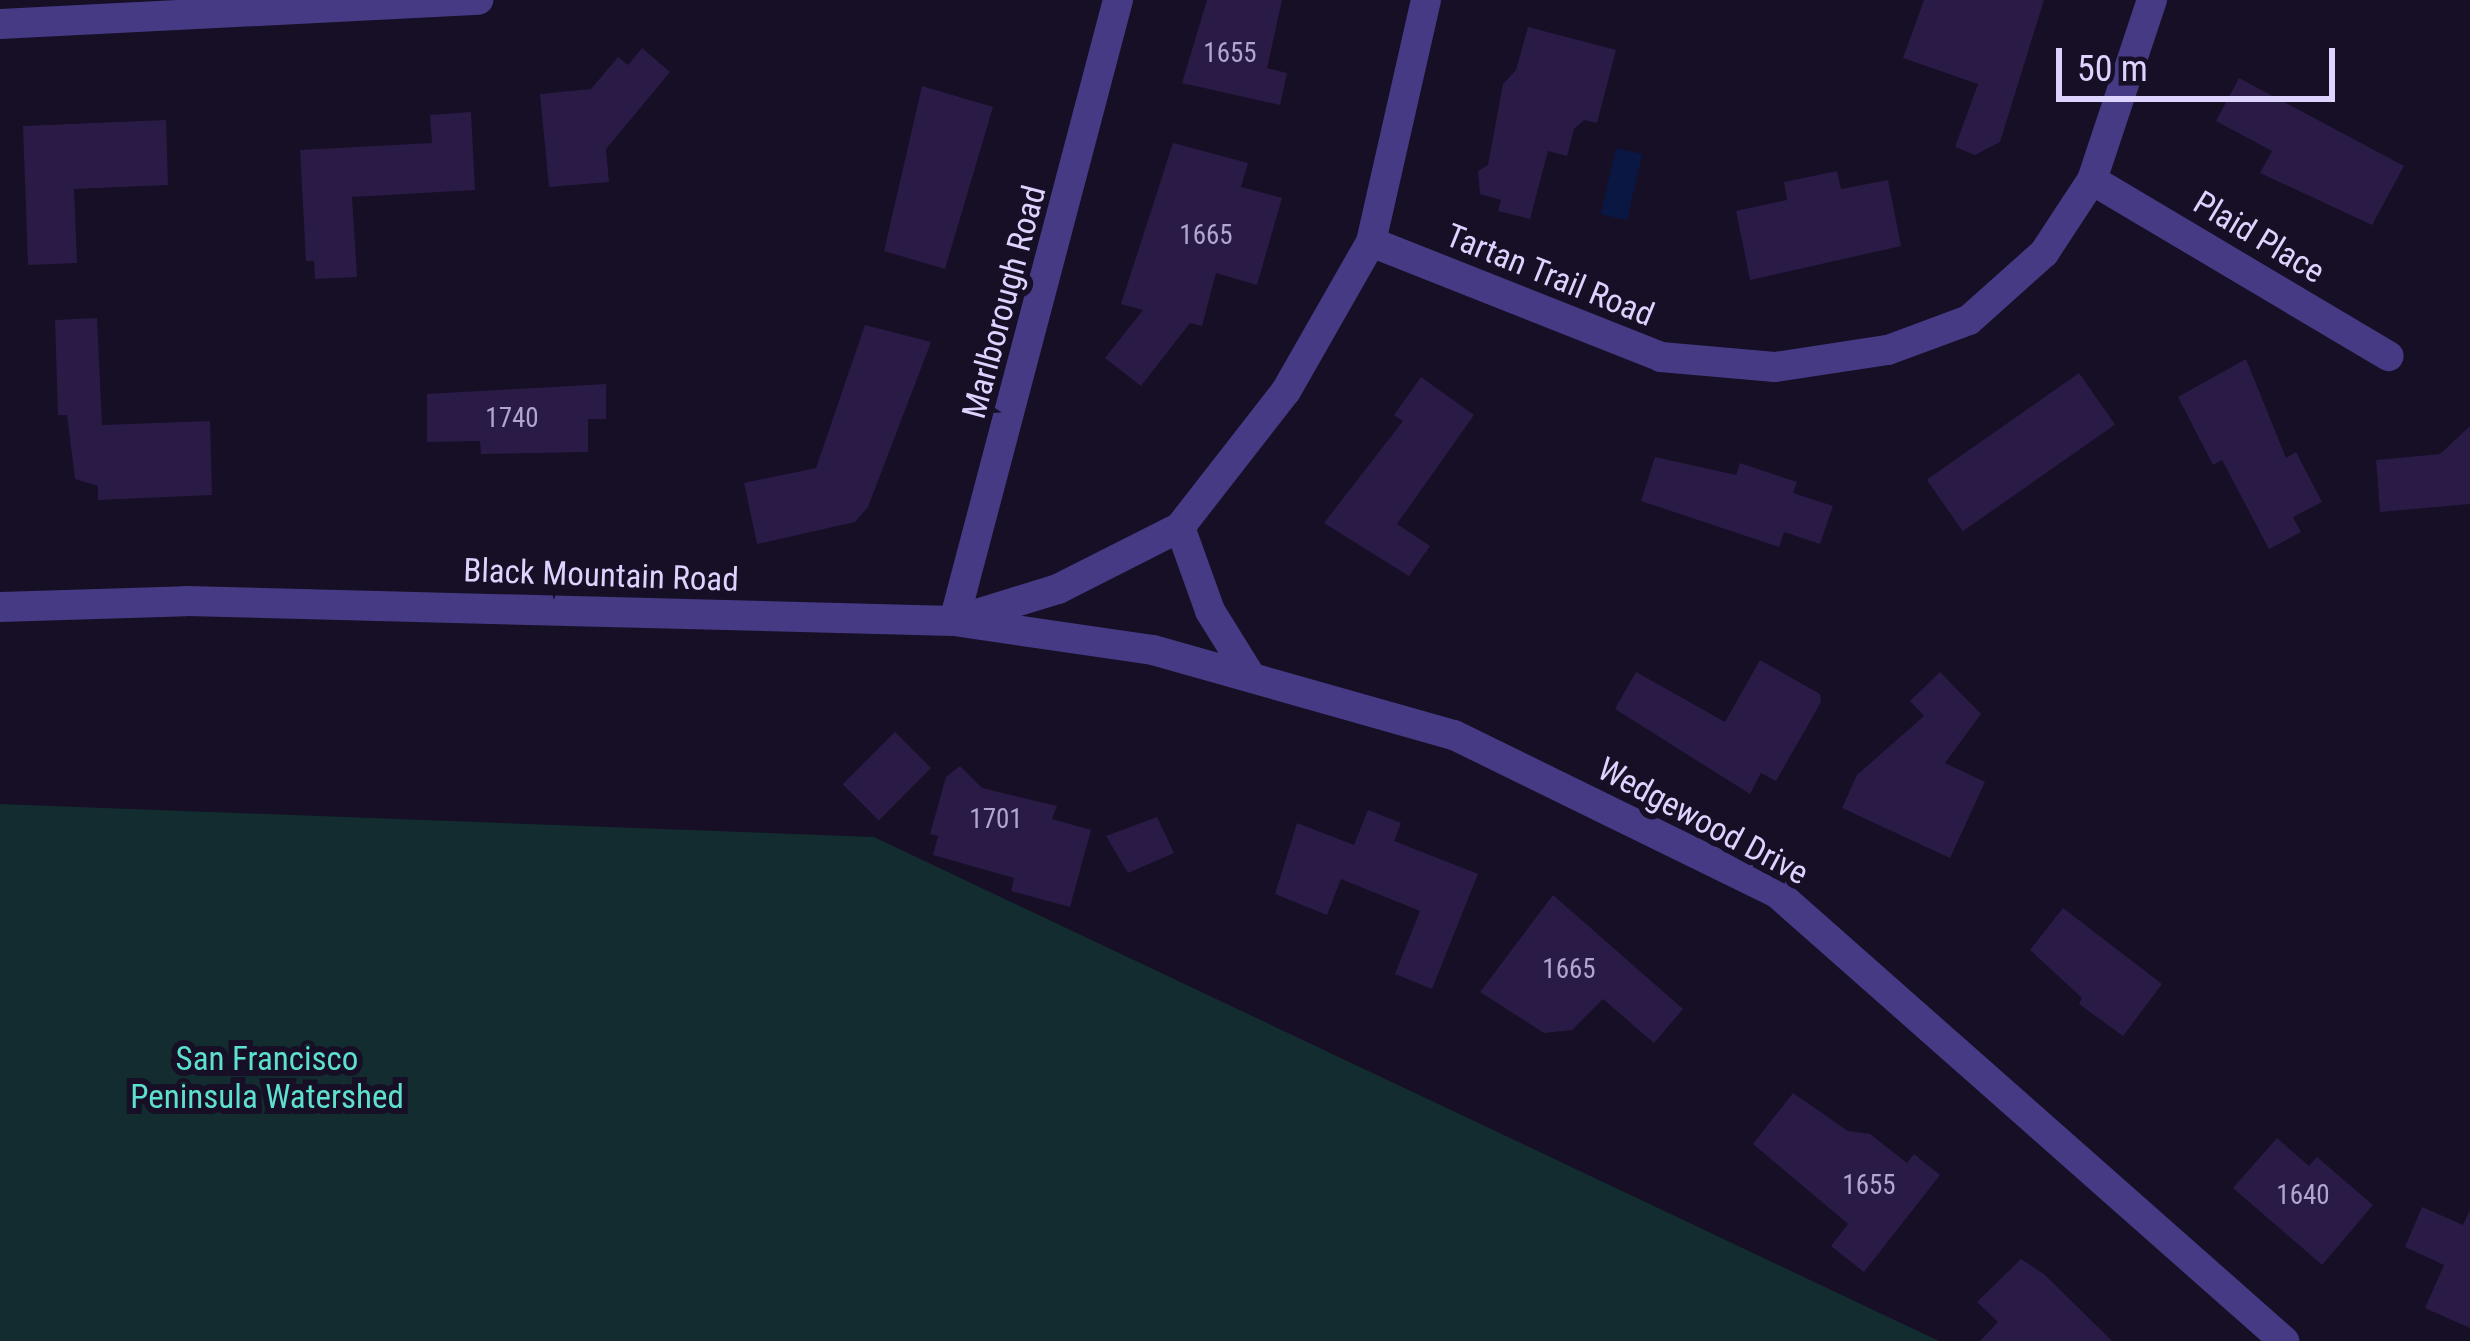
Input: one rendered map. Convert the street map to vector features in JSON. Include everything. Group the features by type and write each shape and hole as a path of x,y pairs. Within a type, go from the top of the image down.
{"street":[{"path":"0,24 478,0"},
{"name":"Marlborough Road","path":"954,621 1118,0"},
{"name":"Black Mountain Road","path":"0,608 233,602 954,621 1058,589 1180,527 1286,392 1371,242 1426,0"},
{"name":"Tartan Trail Road","path":"1371,242 1661,357 1775,367 1888,350 1969,320 2044,253 2092,180 2152,0"},
{"name":"Plaid Place","path":"2092,180 2389,356"},
{"path":"1180,527 1210,611 1248,672"},
{"name":"Wedgewood Drive","path":"954,621 1248,672 1454,735 1777,892 2284,1341"}],"green space":[{"name":"San Francisco Peninsula Watershed","path":"0,804 874,837 1939,1341 0,1341"}],"water":[{"path":"1616,148 1642,154 1627,220 1601,214"}],"building":[{"path":"1207,0 1282,0 1267,68 1287,73 1280,105 1182,83"},
{"path":"1924,0 2044,0 2000,142 1975,155 1955,147 1978,84 1903,58"},
{"path":"1528,27 1616,50 1597,123 1584,120 1574,129 1567,156 1548,151 1530,219 1498,211 1501,200 1480,194 1478,171 1488,165 1503,84 1516,70"},
{"path":"642,48 670,72 606,149 609,182 549,187 540,94 591,89 618,57 628,65"},
{"path":"2239,78 2404,166 2372,225 2260,173 2272,151 2216,121"},
{"path":"922,86 993,107 945,269 884,251"},
{"path":"471,112 475,190 352,197 357,277 315,279 314,261 306,261 300,150 432,143 430,115"},
{"path":"166,120 168,185 74,189 77,263 28,265 23,126"},
{"path":"1173,143 1248,163 1241,187 1282,198 1257,285 1216,273 1202,326 1190,323 1141,386 1105,358 1143,310 1121,304"},
{"path":"1837,171 1841,189 1888,180 1901,246 1750,280 1736,211 1787,200 1784,182"},
{"path":"97,318 102,425 210,421 212,495 98,500 98,486 75,479 67,415 58,415 55,320"},
{"path":"865,325 931,342 868,507 855,522 757,544 744,483 816,468"},
{"path":"2246,359 2286,458 2296,452 2322,502 2293,517 2301,532 2269,549 2222,460 2213,465 2178,397"},
{"path":"2079,373 2115,425 1963,531 1927,480"},
{"path":"1421,377 1474,415 1397,524 1430,546 1409,576 1324,523 1403,421 1394,415"},
{"path":"606,384 606,419 588,419 588,452 481,454 480,441 427,442 427,394"},
{"path":"2470,426 2470,504 2380,512 2376,460 2440,454"},
{"path":"1655,457 1736,475 1740,463 1797,482 1793,493 1833,506 1820,544 1784,532 1779,547 1641,501"},
{"path":"1760,660 1820,694 1821,702 1776,781 1761,773 1750,794 1615,709 1636,672 1725,722"},
{"path":"1940,672 1981,714 1945,763 1985,782 1950,858 1842,808 1857,775 1924,716 1910,701"},
{"path":"895,732 931,768 879,820 843,784"},
{"path":"960,766 982,788 1057,806 1052,819 1091,830 1070,907 1011,891 1014,878 933,855 938,836 930,834 946,777"},
{"path":"1368,810 1401,823 1394,841 1478,874 1432,989 1395,974 1420,911 1341,879 1327,915 1275,894 1297,823 1354,845"},
{"path":"1157,817 1174,853 1128,873 1106,836"},
{"path":"1553,895 1683,1009 1654,1043 1603,999 1572,1030 1544,1033 1480,992"},
{"path":"2063,908 2162,984 2123,1036 2079,1004 2082,998 2030,950"},
{"path":"1793,1093 1848,1131 1870,1134 1907,1163 1914,1154 1940,1175 1864,1272 1831,1246 1848,1224 1753,1144"},
{"path":"2277,1138 2309,1166 2317,1157 2373,1205 2322,1265 2233,1188"},
{"path":"2422,1207 2463,1225 2470,1210 2470,1328 2425,1308 2444,1265 2405,1247"},
{"path":"2021,1259 2045,1275 2112,1341 1980,1341 1998,1322 1977,1302"}]}
